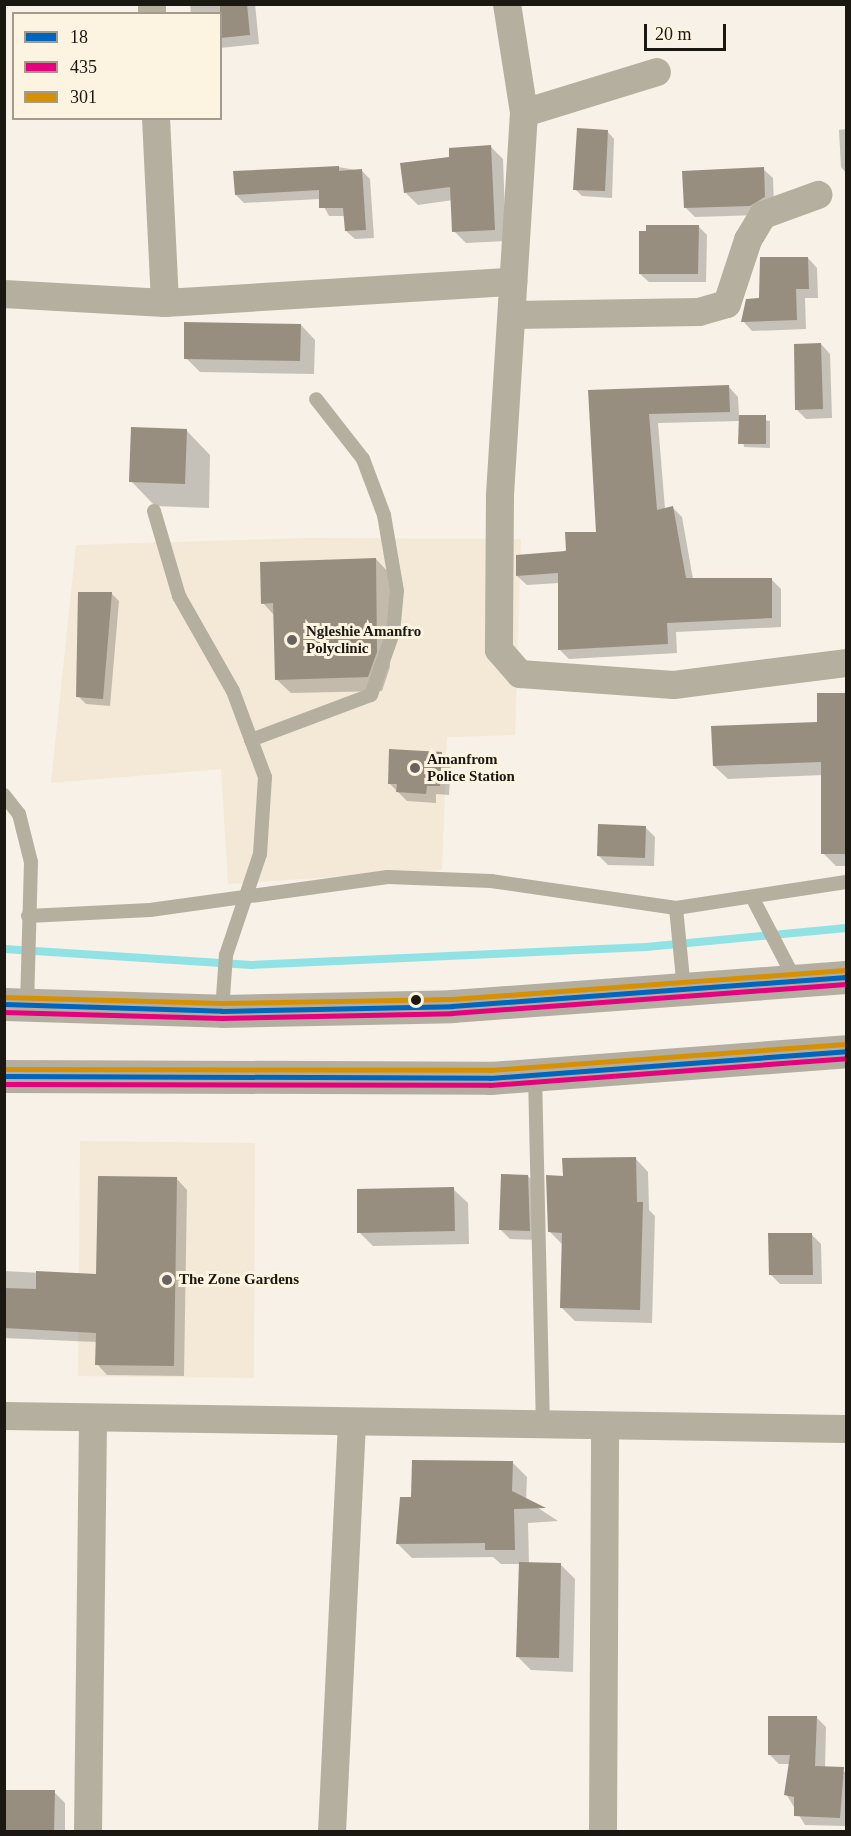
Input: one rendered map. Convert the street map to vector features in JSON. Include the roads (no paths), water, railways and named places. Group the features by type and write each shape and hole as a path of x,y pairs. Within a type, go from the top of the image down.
{"highway":[{"path":"16,1004 222,1011 452,1006 684,991 846,977"},
{"path":"4,1076 535,1075 846,1051"}],"street":[{"path":"507,4 524,113 513,282 514,315 500,496 499,650 520,674 674,685 846,663"},
{"path":"524,113 657,72"},
{"path":"156,120 165,303"},
{"path":"514,315 699,312 728,304 748,240 764,215 819,195"},
{"path":"4,294 165,303 513,282"},
{"path":"4,1416 352,1426 846,1429"},
{"path":"88,1832 93,1419"},
{"path":"332,1832 352,1426"},
{"path":"603,1832 604,1426"}],"lane":[{"path":"251,740 371,695 393,633 397,591 384,515 363,459 316,399"},
{"path":"154,511 179,596 233,691 265,777 260,854 226,955 222,1011"},
{"path":"4,795 19,814 31,862 28,916 16,1004"},
{"path":"28,916 150,910 388,877 491,880 676,908 846,882"},
{"path":"752,897 796,982"},
{"path":"676,908 684,991"},
{"path":"535,1075 543,1426"}],"waterway":[{"path":"4,949 251,965 646,947 846,928"}],"place":[{"name":"Ngleshie Amanfro Polyclinic","path":"292,640"},
{"name":"Amanfrom Police Station","path":"415,768"},
{"name":"The Zone Gardens","path":"167,1280"}]}
